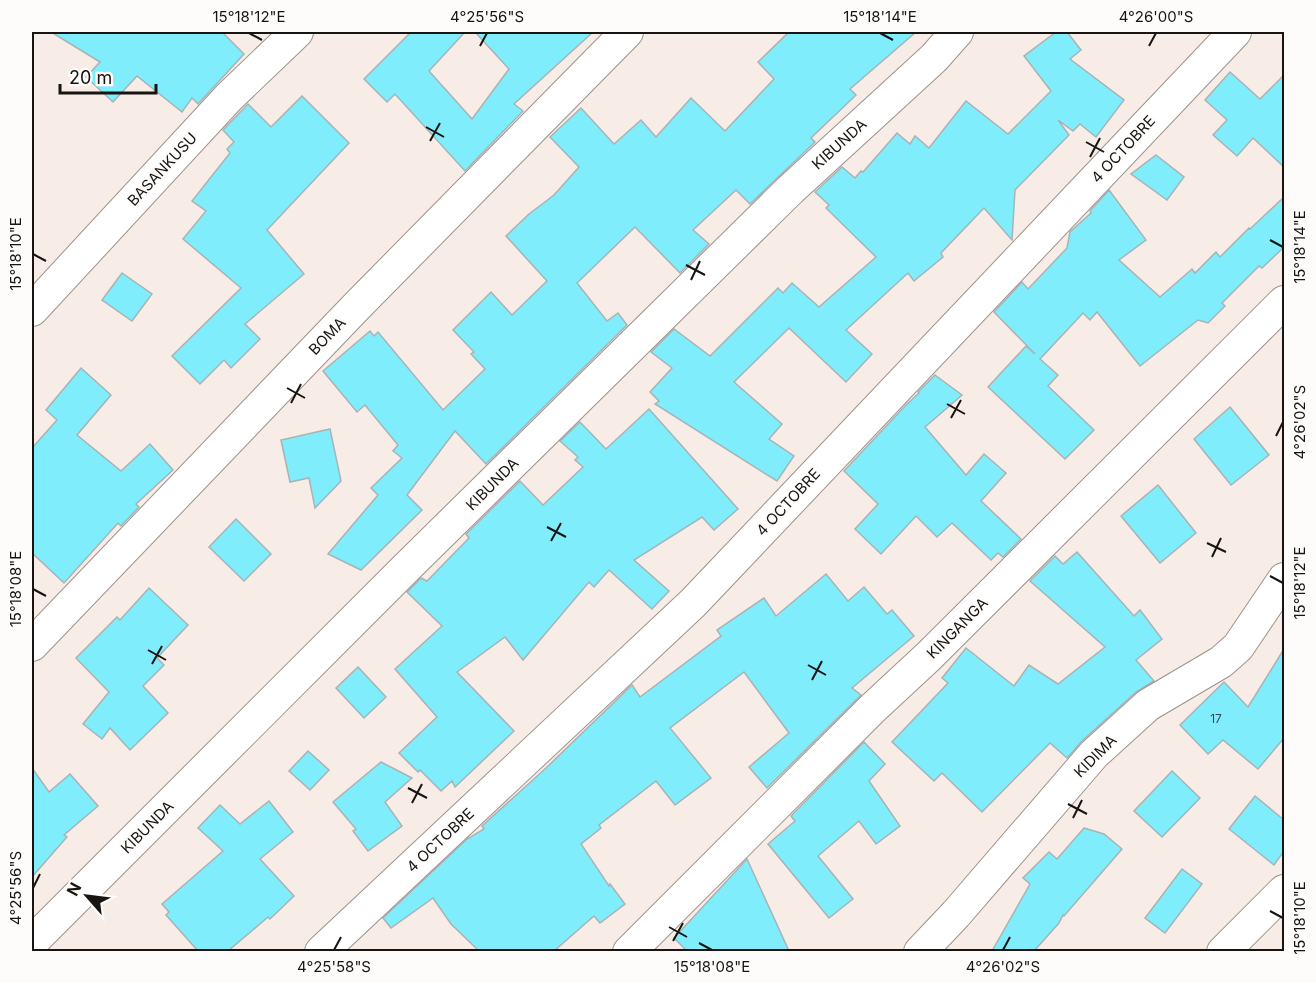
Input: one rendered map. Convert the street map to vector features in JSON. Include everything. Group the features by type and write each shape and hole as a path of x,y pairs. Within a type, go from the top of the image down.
{"street":[{"name":"BASANKUSU","path":"32,310 229,97 297,32"},
{"name":"BOMA","path":"32,645 356,307 627,32"},
{"name":"KIBUNDA","path":"32,942 781,198 934,58 957,32"},
{"name":"4 OCTOBRE","path":"321,951 693,603 1235,32"},
{"name":"KINGANGA","path":"629,951 1284,302"},
{"name":"KIDIMA","path":"920,951 956,914 1094,754 1148,705 1221,662 1238,646 1284,579"},
{"path":"1222,951 1284,891"}],"building":[{"path":"51,32 222,32 244,54 198,104 192,98 182,112 137,76 113,102 86,77 100,62"},
{"path":"411,32 465,32 429,71 472,119 509,69 475,32 593,32 514,104 523,111 465,171 395,94 387,102 364,79"},
{"path":"789,32 916,32 850,89 856,95 811,138 815,142 750,204 736,190 693,230 709,244 680,273 635,227 577,283 607,321 618,313 627,325 486,464 455,431 407,495 422,510 361,570 328,554 378,495 371,488 402,458 393,451 398,445 365,405 357,412 323,371 370,331 374,336 378,332 443,410 485,369 471,354 474,352 453,330 491,292 512,315 547,281 506,236 554,195 579,167 550,137 581,108 614,144 641,120 656,137 691,98 725,131 774,79 758,62"},
{"path":"1056,32 1067,32 1081,50 1070,59 1124,100 1096,137 1080,124 1073,131 1058,120 1069,135 1015,190 1012,240 984,208 941,253 943,257 914,281 908,273 846,330 872,354 846,382 789,328 734,382 782,424 769,439 794,456 777,481 655,404 659,401 650,392 672,368 651,352 674,329 710,356 778,288 783,293 792,283 819,307 876,257 826,208 829,205 815,192 842,167 855,178 897,133 910,144 915,136 929,148 966,101 1008,134 1051,91 1024,56"},
{"path":"1230,72 1260,99 1284,75 1284,167 1253,138 1237,156 1213,135 1227,120 1205,100"},
{"path":"302,96 349,143 267,230 304,274 245,324 260,339 231,368 224,360 200,384 172,356 241,288 183,239 206,211 192,201 230,153 227,149 234,142 223,130 248,104 271,127"},
{"path":"1156,155 1184,177 1167,200 1131,174"},
{"path":"1109,190 1146,240 1119,260 1160,297 1192,269 1195,273 1216,252 1220,257 1284,197 1284,247 1262,268 1259,266 1222,303 1225,306 1208,323 1198,320 1140,366 1097,312 1090,320 1083,313 1040,359 1058,375 1048,386 1094,430 1065,459 988,387 1026,346 1035,354 994,312 1022,282 1028,289 1067,248 1070,232 1091,213 1090,211"},
{"path":"122,273 152,294 132,321 102,300"},
{"path":"81,368 111,395 77,435 121,471 150,444 173,470 136,504 139,507 121,526 118,523 64,583 32,553 32,448 57,420 46,410"},
{"path":"935,375 962,395 925,427 966,475 984,454 1006,473 981,501 1021,539 1003,557 998,553 991,560 952,523 937,537 916,516 881,554 855,529 878,504 844,471"},
{"path":"1230,407 1269,455 1231,485 1194,439"},
{"path":"649,409 738,509 714,530 702,517 634,560 669,591 652,609 609,570 594,587 589,582 523,660 505,637 457,672 514,731 455,787 452,781 441,791 399,753 437,717 395,669 442,626 407,592 421,578 427,581 469,538 466,534 520,481 543,505 583,467 575,460 578,457 560,441 580,422 606,449"},
{"path":"330,429 341,481 315,508 309,478 290,482 281,440"},
{"path":"1158,485 1196,533 1160,563 1121,516"},
{"path":"236,519 271,554 244,581 209,547"},
{"path":"1077,552 1134,616 1140,610 1162,639 1136,660 1154,681 1136,692 1082,741 1067,758 1050,743 982,812 942,773 934,781 892,742 948,683 942,678 966,648 1014,686 1029,665 1058,684 1105,647 1030,581 1055,556 1063,564"},
{"path":"826,574 848,601 864,587 887,614 892,610 914,636 852,688 861,695 767,788 749,767 789,733 744,672 670,728 711,778 675,805 656,781 599,825 601,828 581,844 609,886 610,884 625,904 600,923 594,916 554,951 479,951 451,924 433,898 391,928 383,918 467,839 484,829 482,826 632,685 640,697 721,636 717,630 764,598 776,616"},
{"path":"149,588 188,625 157,658 164,665 143,686 168,713 130,750 110,728 102,739 83,724 109,692 76,658 117,617 120,620"},
{"path":"1284,649 1284,738 1258,769 1223,740 1208,754 1180,725 1224,682 1248,707"},
{"path":"358,667 386,697 364,718 336,688"},
{"path":"864,742 885,764 869,781 900,826 876,844 859,821 818,856 853,899 829,918 768,844 795,821 791,816"},
{"path":"308,751 329,770 310,790 289,771"},
{"path":"381,762 412,778 385,802 402,826 368,851 353,831 356,829 333,802"},
{"path":"32,768 49,792 70,774 98,806 64,835 67,837 32,877"},
{"path":"1172,771 1200,798 1162,837 1134,811"},
{"path":"1255,796 1284,820 1284,851 1274,865 1229,829"},
{"path":"269,801 293,832 260,859 294,896 270,919 268,917 228,951 198,951 166,915 169,912 162,904 223,851 198,828 220,805 240,824"},
{"path":"1084,828 1104,834 1122,849 1034,951 992,951 1030,884 1023,878 1049,852 1057,859"},
{"path":"747,859 789,951 687,951 674,938"},
{"path":"1182,869 1202,884 1165,933 1145,918"}]}
